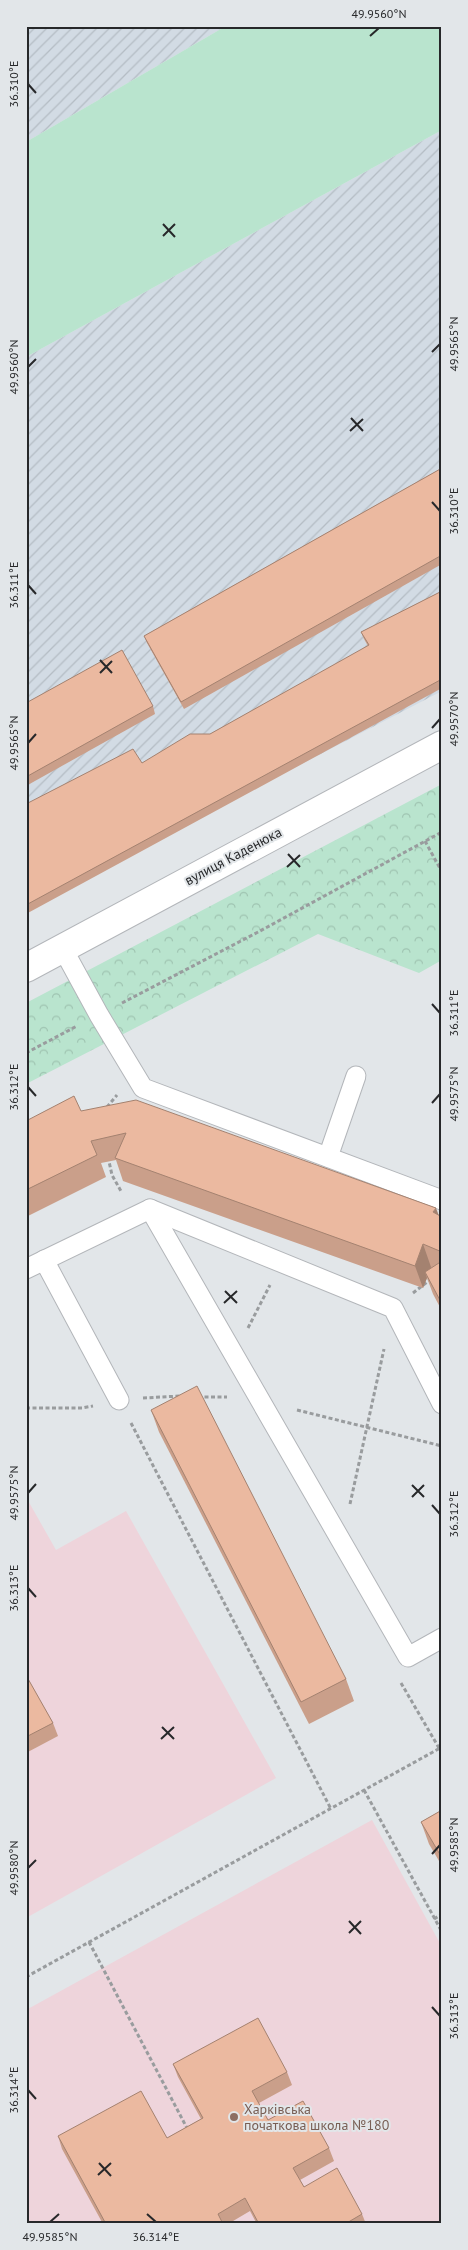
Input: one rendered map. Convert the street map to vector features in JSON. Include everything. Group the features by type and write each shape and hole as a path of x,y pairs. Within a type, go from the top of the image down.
{"street":[{"name":"вулиця Каденюка","path":"26,968 442,746"}],"lane":[{"path":"63,949 98,1015 142,1088 442,1200"},
{"path":"328,1157 356,1076"},
{"path":"142,1213 259,1400 408,1657 442,1638"},
{"path":"26,1269 142,1213 393,1308 442,1404"},
{"path":"44,1260 119,1400"}],"path":[{"path":"26,1053 260,931 442,832"},
{"path":"425,841 442,872"},
{"path":"105,1109 135,1076"},
{"path":"106,1150 112,1175 142,1213"},
{"path":"348,1509 393,1308 434,1276"},
{"path":"246,1332 272,1281"},
{"path":"119,1400 330,1809"},
{"path":"259,1400 442,1446"},
{"path":"26,1978 442,1747"},
{"path":"364,1790 442,1932"},
{"path":"434,1918 442,1914"},
{"path":"89,1942 188,2131"}],"shaded area":[{"path":"26,26 226,26 26,142"},
{"path":"442,130 442,691 26,907 26,357"},
{"path":"26,1497 56,1550 126,1511 276,1778 26,1918"},
{"name":"Харківська початкова школа №180","path":"372,1820 442,1947 442,2224 26,2224 26,2010"}],"green space":[{"path":"226,26 442,26 442,130 26,357 26,142"},
{"path":"442,784 442,960 419,973 318,934 26,1084 26,1003"}],"building":[{"path":"442,468 442,555 181,702 144,636"},
{"path":"442,591 442,679 26,905 26,804 133,749 142,763 190,734 210,734 369,645 361,632"},
{"path":"122,650 153,706 26,777 26,703"},
{"path":"74,1096 81,1111 136,1100 436,1208 433,1212 442,1217 442,1252 423,1244 415,1266 115,1158 126,1133 91,1141 97,1155 26,1190 26,1121"},
{"path":"442,1261 442,1304 425,1272"},
{"path":"197,1386 346,1679 301,1702 151,1410"},
{"path":"26,1677 53,1723 26,1737"},
{"path":"442,1810 442,1858 421,1822"},
{"path":"258,2018 287,2072 252,2091 268,2120 303,2101 329,2148 293,2168 304,2187 337,2168 362,2214 345,2224 259,2224 245,2198 218,2214 223,2224 106,2224 58,2136 141,2091 167,2138 203,2118 173,2064"}],"place":[{"name":"Харківська початкова школа №180","path":"234,2117"}]}
